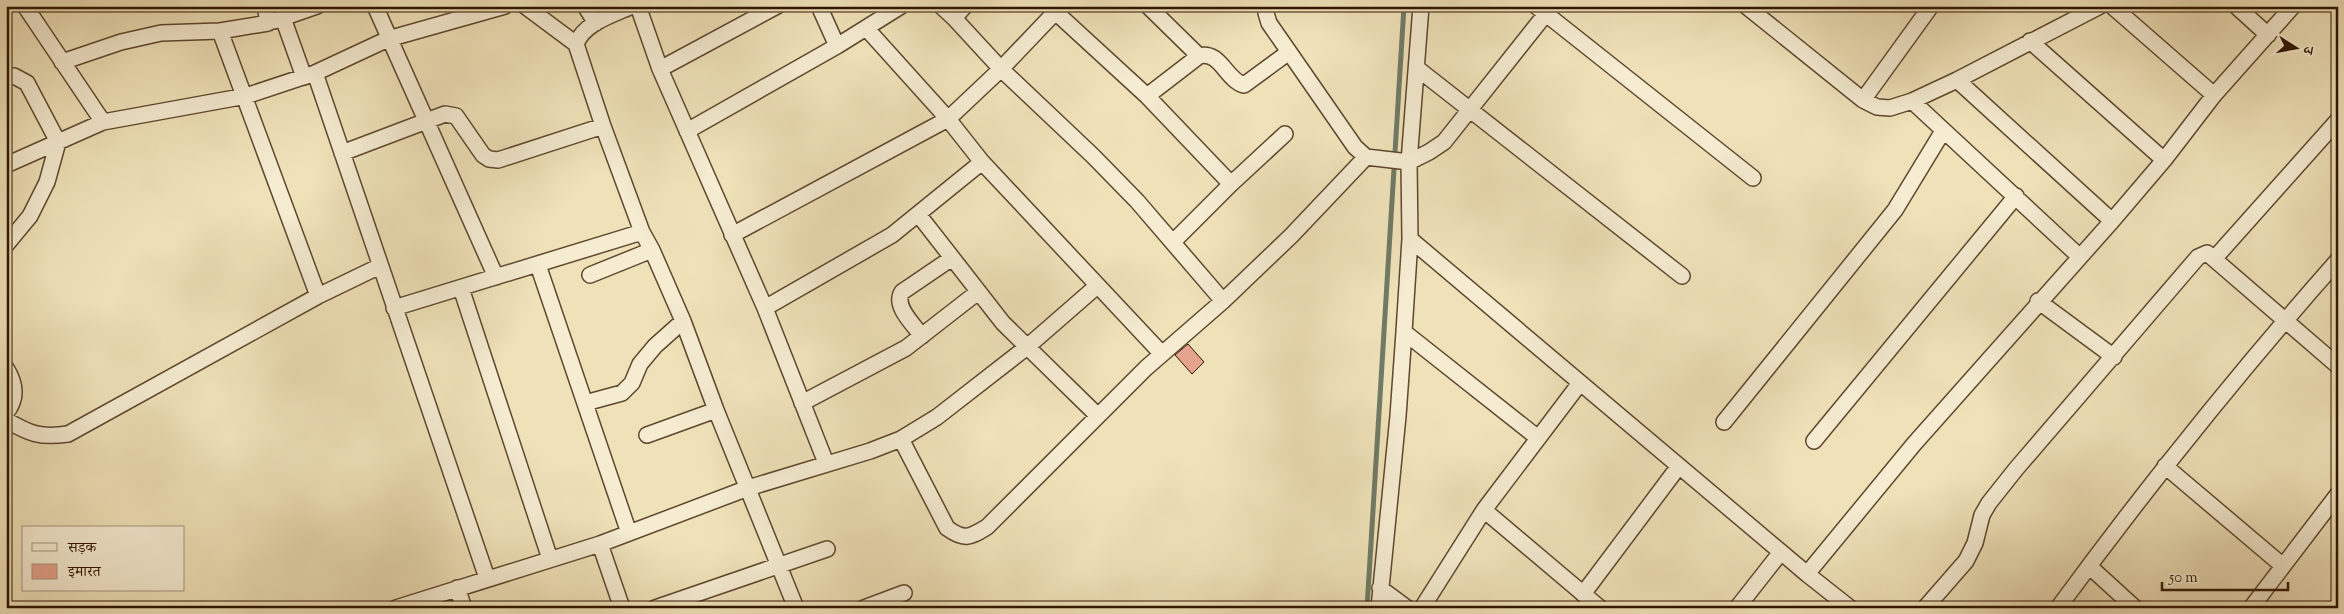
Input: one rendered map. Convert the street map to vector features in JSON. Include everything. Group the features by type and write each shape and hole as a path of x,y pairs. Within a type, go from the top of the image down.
{"street":[{"path":"25,6 103,122"},
{"path":"265,6 268,23"},
{"path":"62,62 121,42 161,33 220,31 268,23 318,6"},
{"path":"375,6 388,39 496,277"},
{"path":"6,166 103,122 246,96 310,75 388,39 505,6"},
{"path":"526,6 576,44 603,126 642,232 652,250 683,321 716,410 796,608"},
{"path":"585,6 596,23"},
{"path":"576,44 580,34 596,23 632,6"},
{"path":"638,6 660,69 765,308 826,463"},
{"path":"660,69 777,6"},
{"path":"819,6 837,46"},
{"path":"687,132 867,29 901,6"},
{"path":"941,6 1000,69 1093,156 1173,242 1223,301"},
{"path":"954,18 965,6"},
{"path":"1267,6 1266,13 1269,23 1355,147 1370,158 1403,162 1429,152 1444,142 1471,110 1545,9 1753,178"},
{"path":"1379,608 1398,416 1410,239 1403,162 1418,69 1421,6"},
{"path":"1746,6 1863,100 1877,107 1890,108 1912,101 1957,80 2100,6"},
{"path":"1863,100 1931,6"},
{"path":"2112,6 2214,95"},
{"path":"2236,6 2268,36"},
{"path":"1807,574 1902,458 2038,301 2112,221 2164,160 2214,95 2268,36 2292,6"},
{"path":"732,235 948,119 1000,69 1055,8 1147,96 1231,184"},
{"path":"1159,10 1199,56"},
{"path":"283,18 310,75 342,153 487,578"},
{"path":"867,29 948,119 982,162 1162,354"},
{"path":"220,31 246,96 318,296"},
{"path":"2030,41 2164,160"},
{"path":"1147,96 1199,56 1206,54 1213,56 1236,83 1244,86 1290,52"},
{"path":"1418,69 1682,276"},
{"path":"6,77 14,76 27,83 58,142 47,182 30,216 6,245"},
{"path":"1957,80 2112,221"},
{"path":"1912,101 2080,257"},
{"path":"342,153 445,114 456,116 483,155 489,159 498,160 603,126"},
{"path":"2214,258 2338,120"},
{"path":"1724,422 1895,210 1943,131"},
{"path":"1173,242 1285,134"},
{"path":"902,439 947,528 959,536 972,536 987,527 1162,354 1223,301 1370,158"},
{"path":"765,308 892,235 982,162"},
{"path":"1814,441 2016,196"},
{"path":"918,214 978,292 1027,347 1098,416"},
{"path":"394,308 642,232"},
{"path":"1410,239 1807,574 1850,608"},
{"path":"590,276 652,250"},
{"path":"1925,608 1966,562 1976,543 1982,515 1989,503 2198,257 2207,253 2214,258 2338,366"},
{"path":"922,336 900,306 899,298 902,292 952,258"},
{"path":"2058,608 2165,466 2338,260"},
{"path":"538,265 629,533"},
{"path":"6,420 23,429 46,437 68,434 318,296 380,266"},
{"path":"396,608 600,544 748,488 870,451 902,439 937,417 1027,347 1097,286"},
{"path":"461,288 550,559"},
{"path":"802,403 876,365 922,336 978,292"},
{"path":"2038,301 2114,357"},
{"path":"585,403 622,393 632,383 640,364 655,346 683,321"},
{"path":"1404,332 1538,438"},
{"path":"6,368 12,378 15,392 12,406 6,413"},
{"path":"1422,608 1484,510 1580,383"},
{"path":"647,435 716,410"},
{"path":"1583,594 1679,466"},
{"path":"2165,466 2282,566"},
{"path":"2251,608 2337,496"},
{"path":"1484,510 1600,608"},
{"path":"600,544 622,608"},
{"path":"654,608 827,549"},
{"path":"1737,608 1781,552"},
{"path":"2089,566 2135,608"},
{"path":"457,588 464,608"},
{"path":"1380,588 1407,608"},
{"path":"864,608 904,593"}],"building":[{"path":"1188,344 1204,362 1192,374 1175,355"}],"waterway":[{"path":"1367,608 1404,6"}]}
